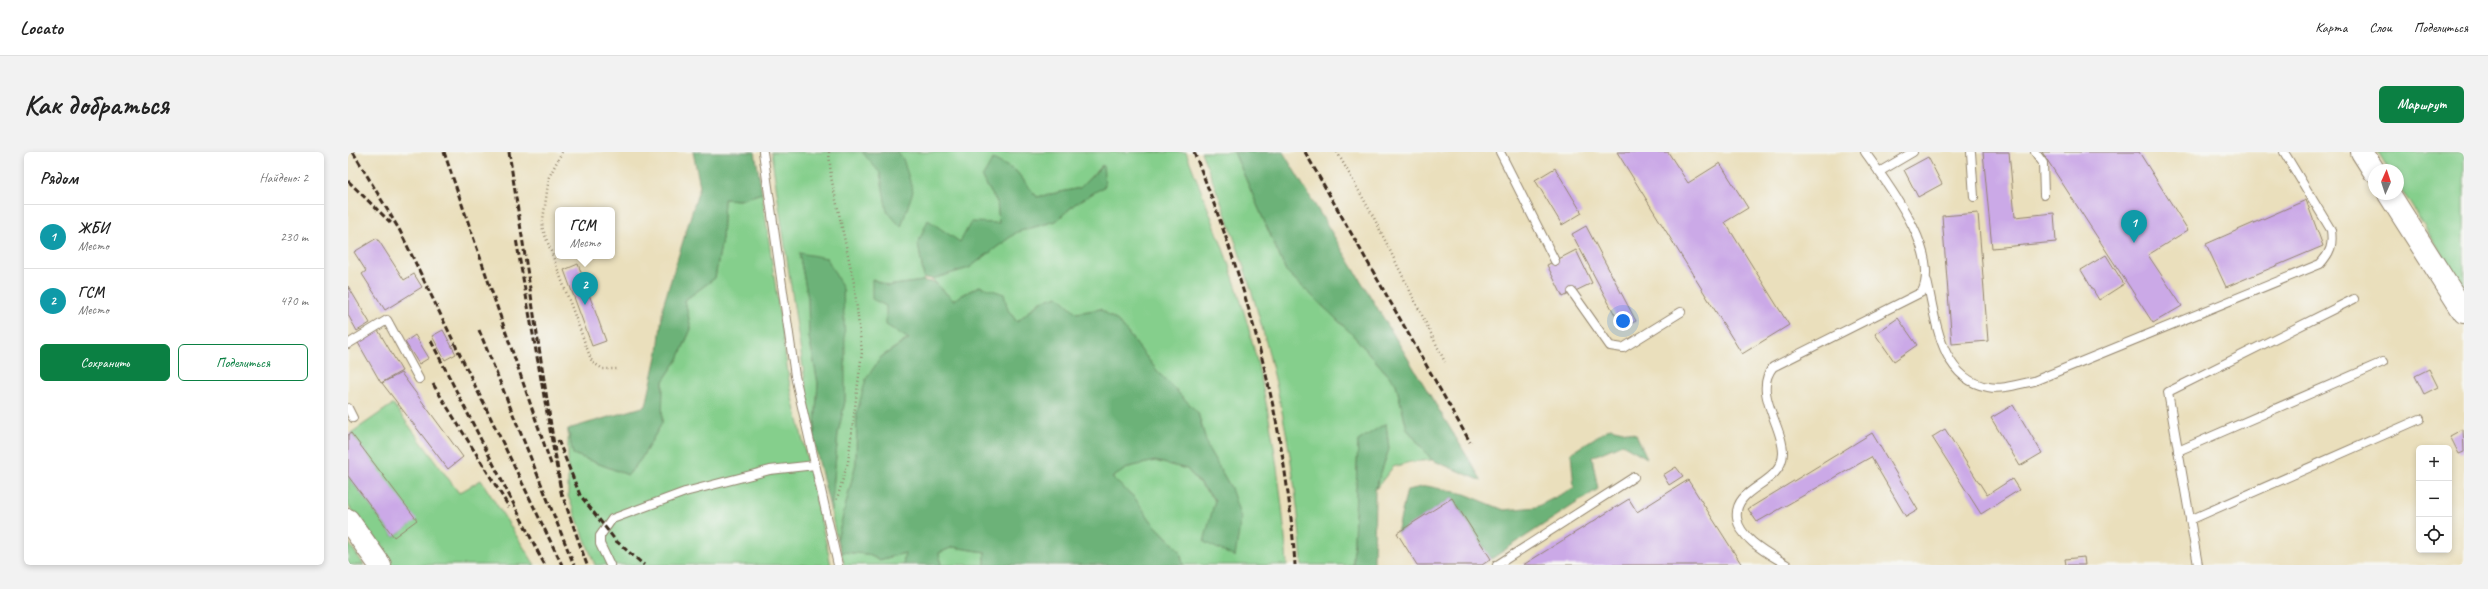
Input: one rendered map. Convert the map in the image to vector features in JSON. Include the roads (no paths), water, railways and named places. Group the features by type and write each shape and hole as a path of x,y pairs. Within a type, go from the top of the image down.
{"street":[{"path":"2362,152 2370,164"},
{"path":"2393,200 2464,312"},
{"path":"348,520 380,565"}],"lane":[{"path":"763,152 795,376 838,565"},
{"path":"1500,152 1555,261"},
{"path":"1866,152 1916,232 1925,255 1927,281 1940,339 1956,369 1972,381 1988,387 2010,386 2034,382 2071,364 2320,264 2329,254 2333,243 2331,230 2284,152"},
{"path":"1878,172 1913,152"},
{"path":"1971,152 1974,198"},
{"path":"2035,152 2043,163 2044,195"},
{"path":"1787,565 1746,535 1737,520 1737,507 1745,495 1774,476 1781,464 1783,452 1765,386 1767,374 1773,367 1922,292 1927,281"},
{"path":"1572,292 1610,346 1623,348 1681,312"},
{"path":"2198,565 2168,392 2354,299"},
{"path":"348,344 387,320 419,379"},
{"path":"2178,451 2383,362"},
{"path":"348,408 353,418"},
{"path":"2190,520 2420,419"},
{"path":"610,565 600,544 600,536 612,519 685,492 770,470 816,465"},
{"path":"1497,565 1634,477"}],"railway":[{"path":"353,152 400,231 562,565"},
{"path":"444,152 552,467"},
{"path":"509,152 562,497 516,239"},
{"path":"1194,152 1231,252 1261,354 1283,459 1295,565"},
{"path":"1305,152 1470,442"},
{"path":"348,181 391,223"},
{"path":"479,330 574,565"},
{"path":"431,341 540,556"},
{"path":"433,384 509,507"},
{"path":"558,440 580,495 616,541 644,565"},
{"path":"561,491 587,565"},
{"path":"537,551 545,565"}],"place":[{"name":"ЖБИ","path":"2134,243"},
{"name":"ГСМ","path":"585,305"}]}
